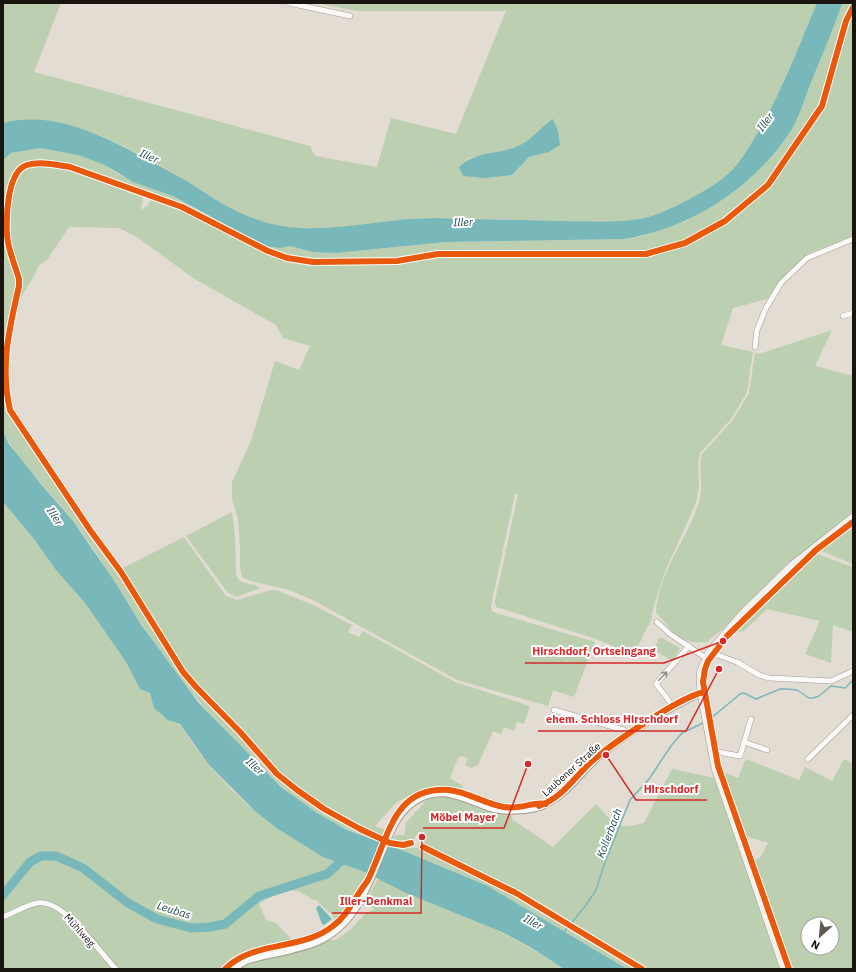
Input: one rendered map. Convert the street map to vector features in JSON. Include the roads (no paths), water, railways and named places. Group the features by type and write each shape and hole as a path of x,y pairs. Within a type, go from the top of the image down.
{"main road":[{"path":"784,969 715,768 700,693 700,673 708,655 742,614 791,566 853,517"}],"street":[{"path":"290,3 350,16"},
{"path":"755,347 757,330 766,308 781,284 808,258 853,239"},
{"path":"843,316 853,313"},
{"path":"657,622 661,627 689,646 708,655 737,662 759,675 769,678 831,681 853,671"},
{"path":"673,706 656,684 689,646"},
{"name":"Laubener Straße","path":"233,969 246,961 310,944 339,929 352,915 397,818 410,804 424,796 450,793 490,808 508,811 536,808 546,804 564,792 599,756 673,706 700,693"},
{"path":"554,710 624,730 629,735"},
{"path":"808,759 853,715"},
{"path":"712,751 740,756 752,719"},
{"path":"744,742 767,750"},
{"name":"Mühlweg","path":"3,917 38,903 52,906 70,916 116,969"}],"water":[{"name":"Iller","path":"817,3 842,3 796,121 790,132 775,152 758,171 739,188 696,216 649,234 624,239 446,242 336,253 313,252 290,246 281,248 265,246 173,196 133,182 105,165 78,155 40,148 11,153 3,160 3,123 21,120 39,120 74,126 107,139 171,172 236,211 275,225 297,228 342,227 411,219 434,218 600,222 640,219 650,217 674,207 699,194 729,173 736,166 750,146 771,109"},
{"path":"553,119 558,131 560,145 549,152 529,157 512,175 485,178 463,176 459,167 467,161 482,155 514,148 530,139"},
{"name":"Iller","path":"3,431 9,444 39,482 73,521 113,579 142,626 198,702 281,787 317,813 345,829 411,854 488,886 627,969 564,969 530,947 502,932 404,892 367,873 323,857 278,829 256,812 209,765 180,724 168,720 154,708 150,693 140,689 126,662 85,603 56,570 34,539 3,502"},
{"path":"319,905 332,919 324,925 322,924 316,908"}],"waterway":[{"name":"Kollerbach","path":"709,720 740,694 744,693 756,699 780,689 787,689 797,690 809,698 813,698 819,696 831,686 845,688 853,680"},
{"name":"Kollerbach","path":"564,932 596,890 604,865 630,800 649,779 671,746 682,733 703,723"},
{"name":"Leubas","path":"3,895 30,862 41,856 56,856 83,868 128,903 157,919 191,928 210,927 225,924 259,896 327,874 347,856"}],"place":[{"name":"Hirschdorf, Ortseingang","path":"723,641"},
{"name":"ehem. Schloss Hirschdorf","path":"719,669"},
{"name":"Hirschdorf","path":"606,755"},
{"name":"Möbel Mayer","path":"528,764"},
{"name":"Iller-Denkmal","path":"422,837"}]}
